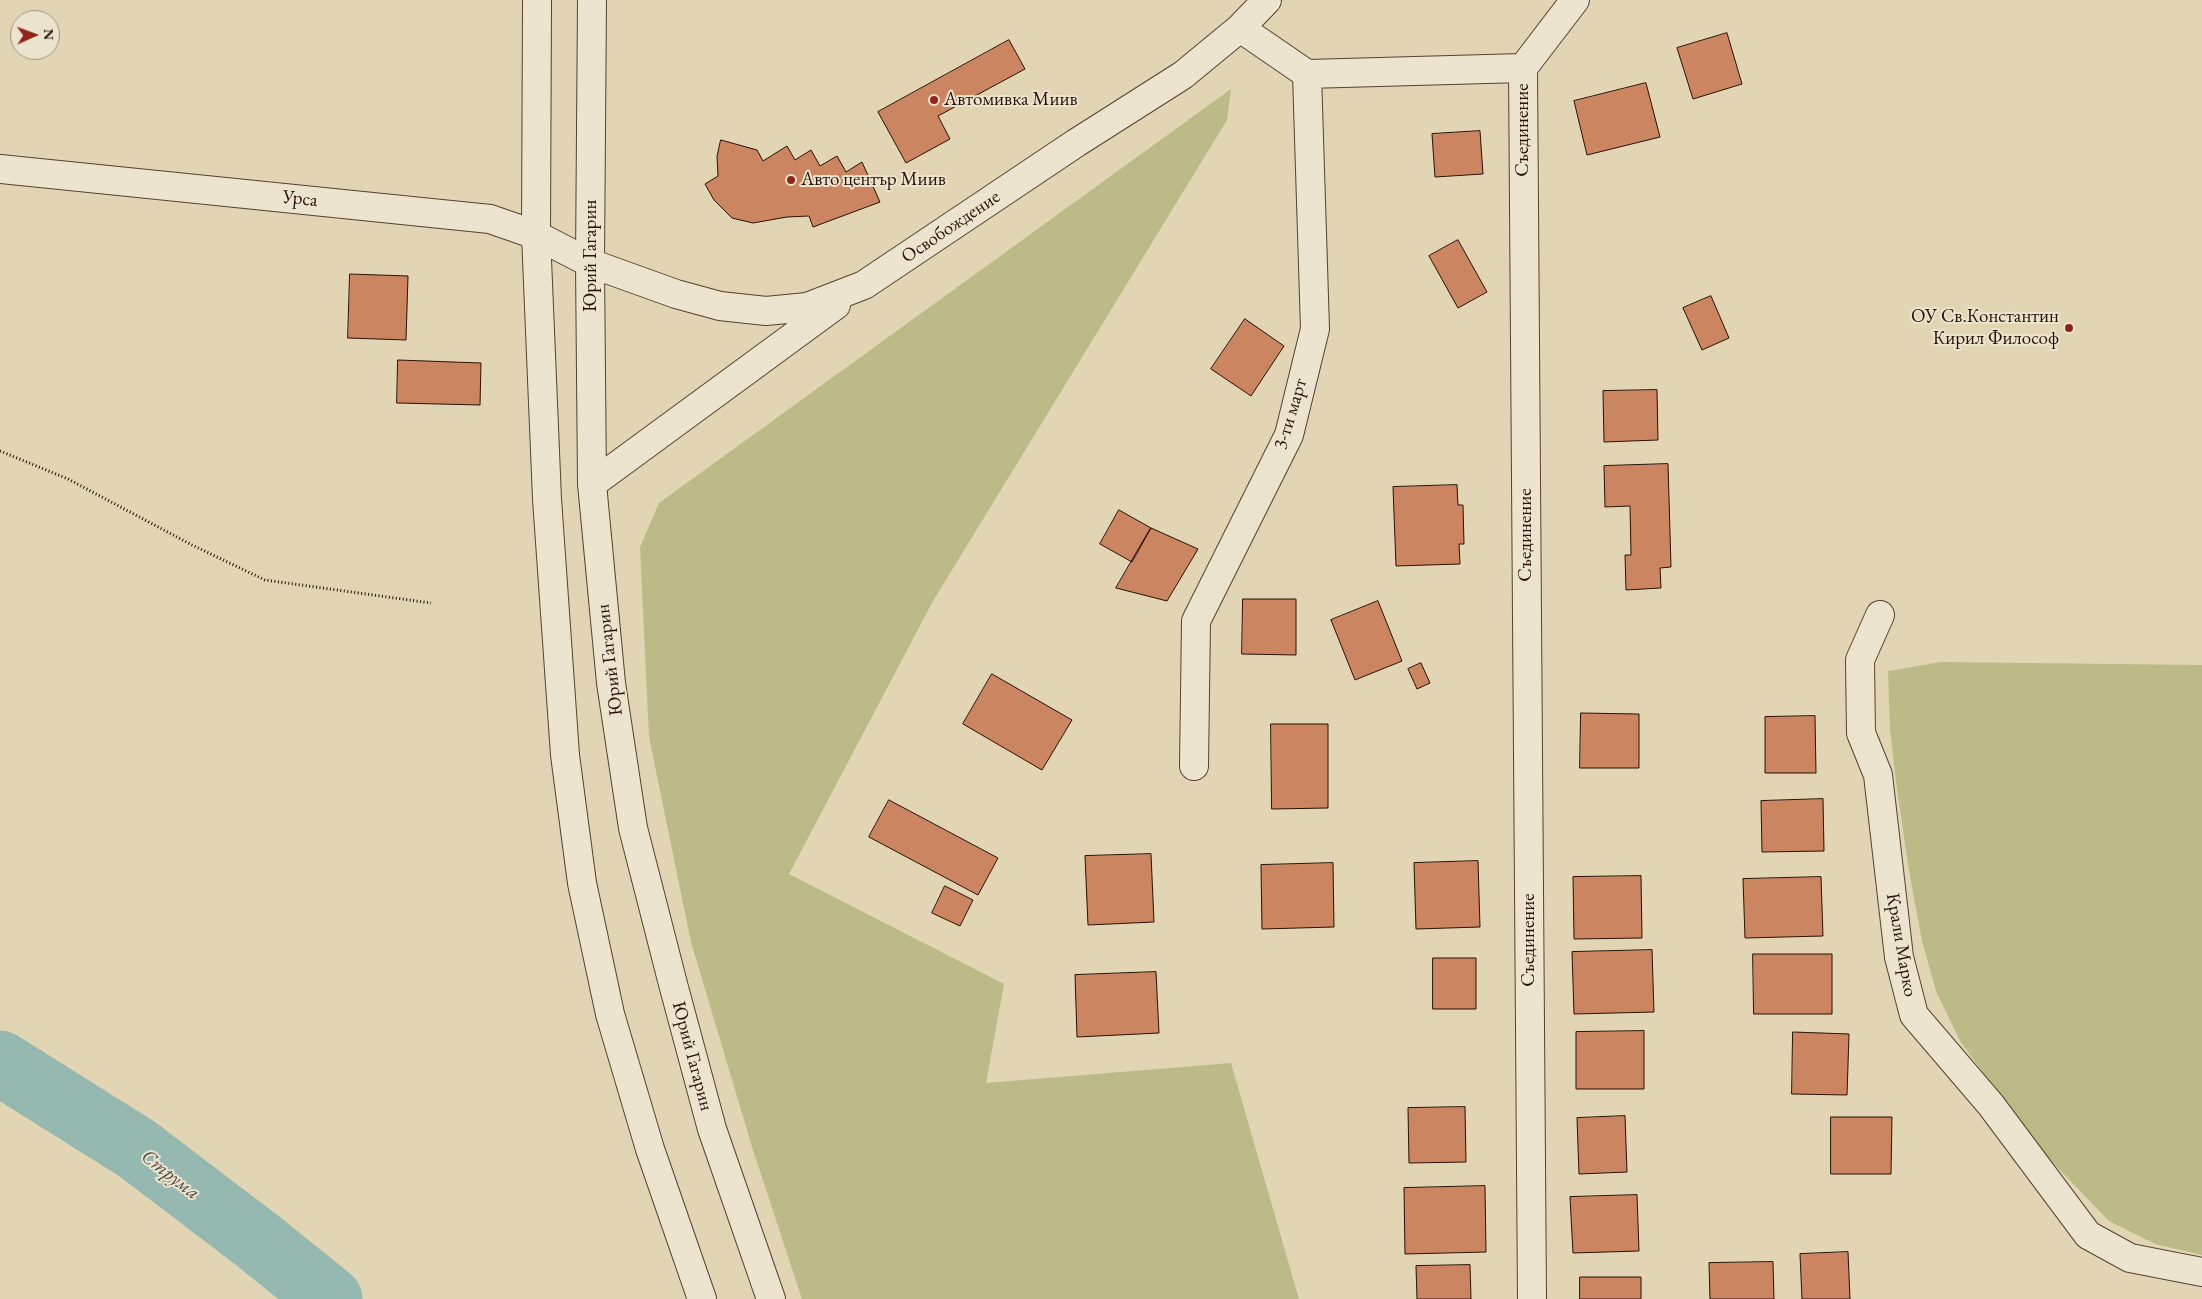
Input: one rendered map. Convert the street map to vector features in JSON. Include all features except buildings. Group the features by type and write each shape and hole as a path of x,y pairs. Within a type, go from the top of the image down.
{"street":[{"path":"537,0 536,235 547,499 565,755 582,884 610,1014 650,1149 702,1299"},
{"name":"Юрий Гагарин","path":"592,0 590,263 592,484 611,683 633,828 712,1128 771,1299"},
{"name":"Освобождение","path":"590,263 693,299 720,306 766,311 808,307 864,284 1076,143 1183,75 1240,28 1267,0"},
{"path":"1523,68 1575,0"},
{"path":"1240,28 1308,74"},
{"name":"Съединение","path":"1308,74 1523,68 1532,1299"},
{"name":"3-ти март","path":"1194,766 1196,621 1288,435 1314,328 1308,74"},
{"name":"Урса","path":"0,169 490,219 536,235 590,263"},
{"path":"592,484 864,284"},
{"name":"Крали Марко","path":"1880,614 1860,660 1860,733 1878,775 1899,957 1914,1015 1991,1105 2088,1235 2130,1258 2202,1272"}],"path":[{"path":"0,451 68,479 192,545 264,580 431,603"}],"shaded area":[{"path":"1231,89 1227,120 933,601 789,874 1004,984 986,1083 1231,1063 1299,1299 802,1299 752,1147 691,942 649,737 640,547 659,503"},
{"path":"1941,662 2202,665 2202,1255 2155,1244 2109,1221 2036,1145 1960,1041 1936,991 1922,941 1909,871 1890,729 1888,671"}],"waterway":[{"name":"Струма","path":"0,1063 137,1149 258,1241 330,1299"}],"place":[{"name":"Автомивка Миив","path":"934,100"},
{"name":"Авто център Миив","path":"791,180"},
{"name":"ОУ Св.Константин Кирил Философ","path":"2069,328"}]}
